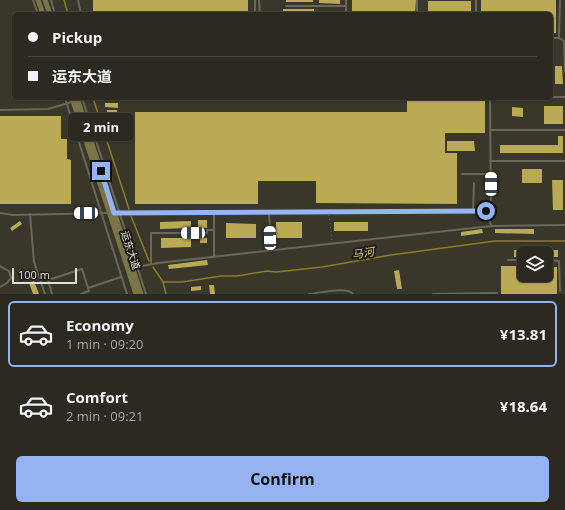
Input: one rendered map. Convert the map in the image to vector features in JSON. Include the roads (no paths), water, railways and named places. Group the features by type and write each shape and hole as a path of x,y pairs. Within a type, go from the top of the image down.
{"main road":[{"path":"38,0 42,12"},
{"path":"45,0 49,12"},
{"name":"运东大道","path":"77,100 141,294"},
{"name":"运东大道","path":"114,213 136,294"}],"lane":[{"path":"33,0 37,12"},
{"path":"51,0 54,12"},
{"path":"78,0 81,12"},
{"path":"255,0 256,12"},
{"path":"260,0 260,12"},
{"path":"346,0 346,12"},
{"path":"417,0 417,12"},
{"path":"476,0 476,12"},
{"path":"559,38 560,0"},
{"path":"286,6 346,6"},
{"path":"553,38 559,38 564,41 565,72"},
{"path":"553,97 565,97"},
{"path":"65,100 127,294"},
{"path":"0,110 48,110 75,100"},
{"path":"77,100 114,213 137,267 146,294"},
{"path":"0,213 486,211 491,208 490,100"},
{"path":"490,130 565,130"},
{"path":"490,161 565,161"},
{"path":"462,174 491,174"},
{"path":"473,212 474,183"},
{"path":"486,211 491,226"},
{"path":"270,212 271,251"},
{"path":"214,213 214,257"},
{"path":"30,214 34,262 45,294"},
{"path":"137,267 151,264 491,226 565,225"},
{"path":"151,264 150,233 207,233 207,230 214,230"},
{"path":"508,260 517,260"},
{"path":"553,261 559,261 560,291"},
{"path":"0,266 9,271 11,278 7,283 0,286"},
{"path":"52,294 48,280 82,269 89,291 81,294"},
{"path":"88,288 121,277"},
{"path":"309,294 343,290 349,290 354,294"},
{"path":"433,294 497,293"}],"waterway":[{"path":"64,0 67,12"},
{"path":"94,101 129,209"},
{"path":"131,216 149,261"},
{"name":"马河","path":"163,282 182,282 267,271 276,272 322,267 391,255 495,241 565,241"},
{"name":"马河","path":"153,267 163,282 166,294"}]}
